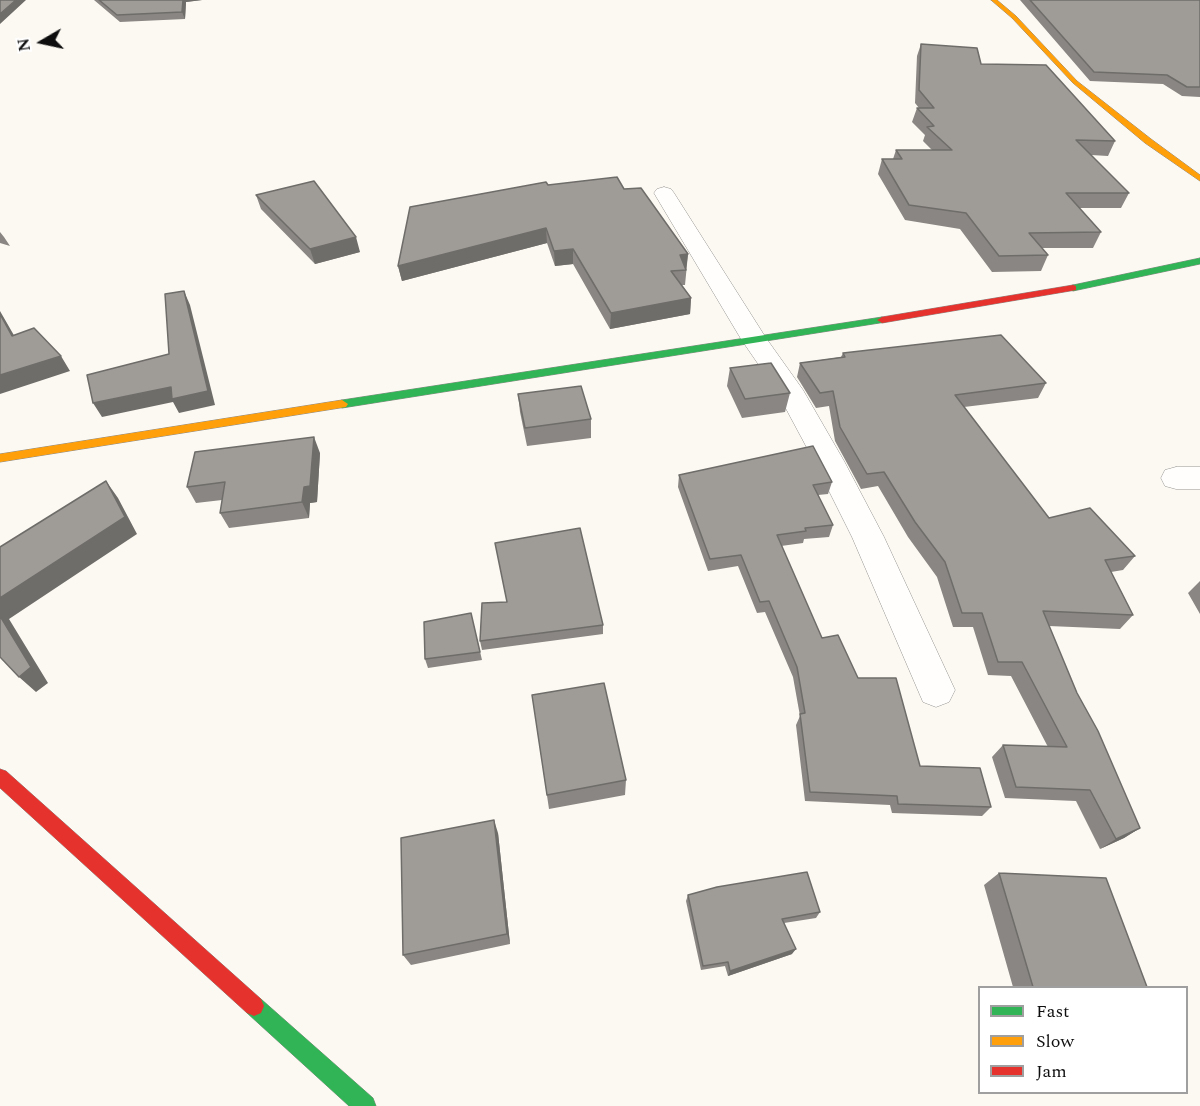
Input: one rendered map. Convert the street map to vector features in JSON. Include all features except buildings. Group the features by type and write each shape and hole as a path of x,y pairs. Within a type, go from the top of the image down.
{"street":[{"path":"994,0 1014,17 1076,82 1148,141 1200,179"},
{"path":"664,193 754,339 789,390 829,460 868,537 936,690"},
{"path":"0,458 1046,294 1200,261"},
{"path":"0,777 365,1106"}],"traffic: fast":[{"path":"1073,288 1200,261"},
{"path":"342,404 882,320"},
{"path":"254,1006 365,1106"}],"traffic: slow":[{"path":"994,0 1014,17 1075,82 1148,141 1200,179"},
{"path":"0,458 342,404"}],"traffic: jam":[{"path":"882,320 1073,288"},
{"path":"0,777 254,1006"}]}
